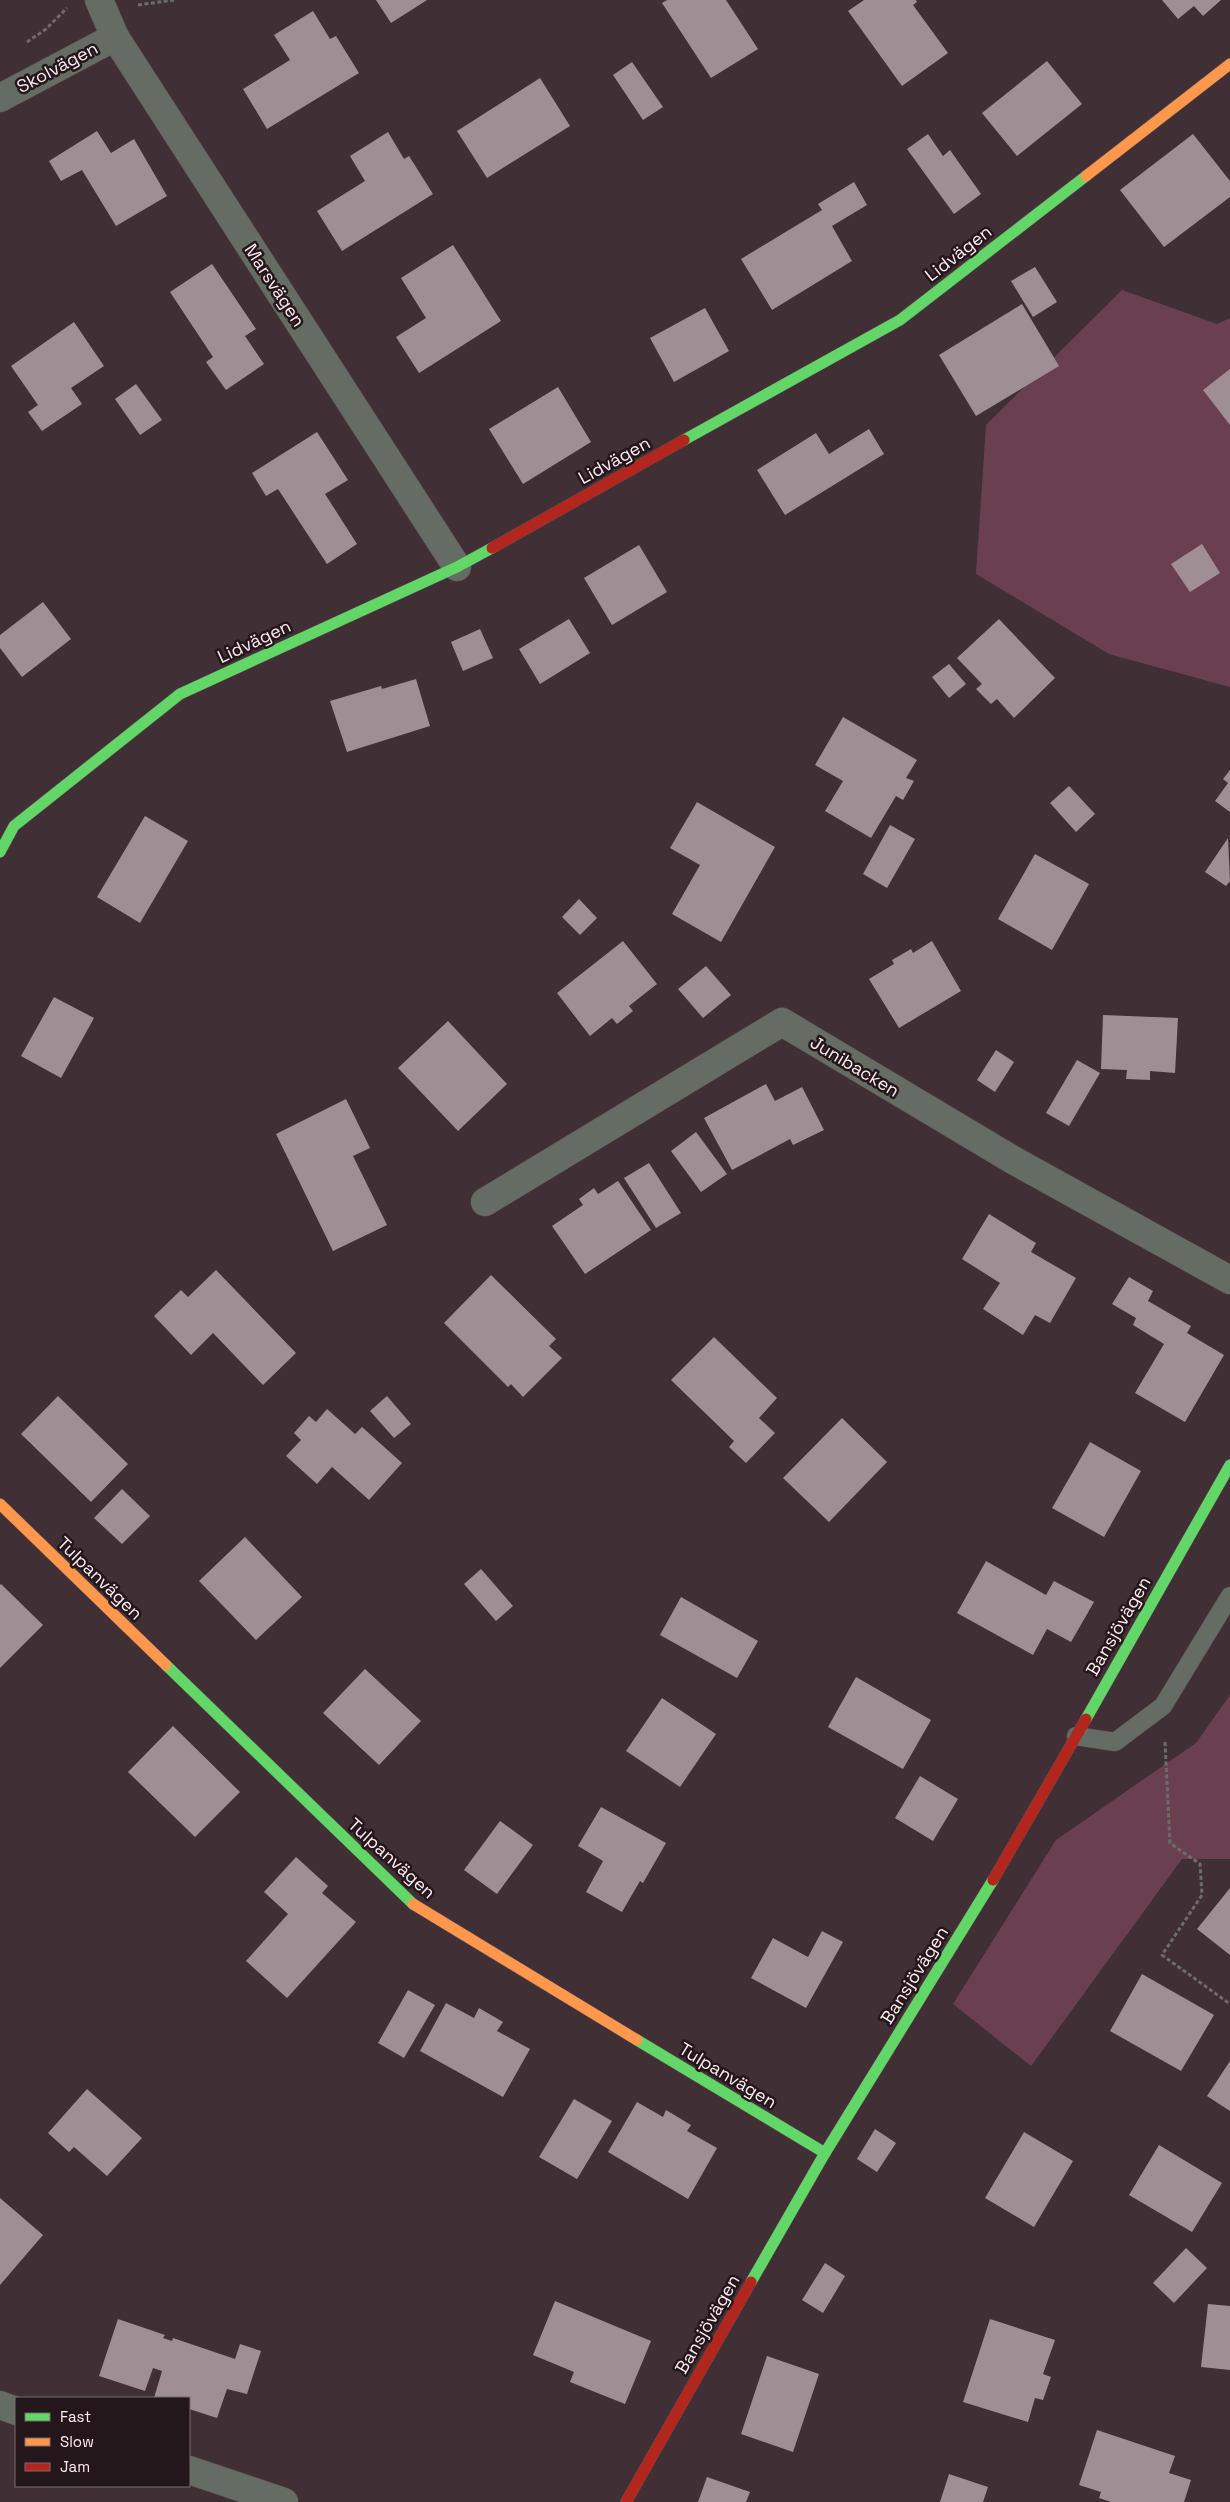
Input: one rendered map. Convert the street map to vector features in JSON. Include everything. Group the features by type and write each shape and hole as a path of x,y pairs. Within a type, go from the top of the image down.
{"street":[{"name":"Marsvägen","path":"101,4 115,36 457,567"},
{"name":"Skolvägen","path":"0,98 115,36"},
{"name":"Lidvägen","path":"0,852 14,826 180,694 457,567 900,320 1230,64"},
{"name":"Junibacken","path":"485,1202 782,1022 1013,1160 1230,1280"},
{"name":"Bansjövägen","path":"626,2502 825,2153 1012,1849 1230,1465"},
{"name":"Tulpanvägen","path":"0,1504 415,1906 825,2153"},
{"path":"0,2405 15,2410"},
{"path":"190,2470 284,2502"}],"lane":[{"path":"1076,1736 1115,1742 1163,1706 1230,1596"}],"path":[{"path":"23,45 46,29 66,8 101,4"},
{"path":"1163,1706 1170,1843 1200,1864 1202,1895 1174,1934 1162,1955 1230,2004"}],"shaded area":[{"path":"1122,290 1217,324 1230,318 1230,687 1109,654 976,574 986,425"},
{"path":"1230,1695 1230,1859 1182,1859 1031,2066 953,2004 1056,1840 1196,1743"}],"building":[{"path":"376,0 427,0 391,23"},
{"path":"667,0 726,0 758,49 711,78 662,3"},
{"path":"864,0 916,0 917,2 913,5 948,53 902,86 848,11"},
{"path":"1162,0 1221,0 1203,16 1194,6 1178,19"},
{"path":"313,11 330,39 336,36 359,73 267,129 243,89 290,60 274,35"},
{"path":"1047,61 1082,104 1017,156 982,113"},
{"path":"632,62 663,107 643,120 613,75"},
{"path":"540,78 570,126 487,178 457,131"},
{"path":"97,131 111,153 134,139 167,196 116,226 82,170 61,181 49,161"},
{"path":"388,132 404,159 409,156 433,194 342,251 317,211 365,181 350,156"},
{"path":"928,134 943,156 950,150 981,194 954,214 907,149"},
{"path":"1193,134 1230,181 1230,197 1164,247 1120,190"},
{"path":"854,182 867,205 832,226 852,261 772,310 741,259 822,210 818,204"},
{"path":"453,245 501,321 419,373 396,337 426,318 401,278"},
{"path":"212,264 256,329 245,336 264,364 226,390 206,362 213,357 170,292"},
{"path":"1035,267 1057,302 1033,317 1011,281"},
{"path":"1022,304 1059,366 976,416 939,355"},
{"path":"705,308 729,351 674,382 650,338"},
{"path":"74,322 104,366 71,388 82,404 42,431 28,412 38,405 11,366"},
{"path":"1230,369 1230,425 1203,390"},
{"path":"136,384 162,420 140,435 115,399"},
{"path":"558,387 591,442 523,484 489,429"},
{"path":"869,429 884,454 785,515 757,470 816,433 829,454"},
{"path":"317,432 348,480 325,494 357,544 327,564 278,489 266,496 252,473"},
{"path":"1202,544 1220,573 1190,592 1171,564"},
{"path":"639,545 667,592 612,625 584,578"},
{"path":"43,602 71,639 22,677 0,648 0,635"},
{"path":"569,619 590,653 540,684 519,649"},
{"path":"999,619 1055,678 1014,718 997,699 991,704 976,689 982,684 957,658"},
{"path":"480,629 493,658 463,671 451,642"},
{"path":"949,664 966,684 949,698 932,677"},
{"path":"416,679 430,726 347,752 330,701 381,686 382,689"},
{"path":"843,717 917,760 906,778 914,781 903,800 896,796 871,838 825,811 843,781 815,765"},
{"path":"1230,770 1230,812 1215,801 1228,783 1223,779"},
{"path":"1069,786 1095,814 1076,832 1050,803"},
{"path":"697,802 775,847 721,942 672,914 700,865 670,848"},
{"path":"145,816 188,841 140,923 97,897"},
{"path":"890,825 915,839 887,888 863,874"},
{"path":"1228,838 1230,881 1226,886 1205,872"},
{"path":"1035,854 1089,884 1052,950 998,919"},
{"path":"579,899 597,918 580,935 562,917"},
{"path":"623,941 657,984 629,1006 633,1011 617,1024 612,1018 590,1036 557,993"},
{"path":"932,941 961,991 899,1028 869,979 894,964 892,960 911,949 913,953"},
{"path":"706,966 731,995 703,1018 678,989"},
{"path":"54,997 94,1018 61,1078 21,1056"},
{"path":"1103,1015 1178,1018 1175,1073 1150,1071 1150,1080 1126,1079 1127,1070 1101,1069"},
{"path":"448,1021 507,1084 458,1131 398,1068"},
{"path":"996,1050 1014,1062 995,1092 977,1080"},
{"path":"1077,1060 1100,1073 1069,1126 1046,1113"},
{"path":"766,1084 775,1101 802,1087 824,1130 793,1145 790,1139 732,1170 704,1118"},
{"path":"346,1099 370,1148 353,1156 387,1225 333,1251 276,1134"},
{"path":"696,1132 727,1174 701,1192 671,1151"},
{"path":"649,1163 681,1213 656,1228 624,1178"},
{"path":"618,1181 651,1230 585,1274 552,1226 583,1205 579,1199 594,1188 598,1194"},
{"path":"989,1214 1036,1243 1031,1252 1076,1278 1050,1323 1035,1315 1023,1335 983,1309 1000,1283 962,1259"},
{"path":"216,1270 296,1353 263,1385 213,1333 191,1355 154,1316 181,1290 188,1297"},
{"path":"491,1275 556,1339 549,1346 562,1358 523,1397 511,1384 508,1387 444,1323"},
{"path":"1129,1277 1153,1291 1148,1301 1191,1326 1187,1333 1224,1355 1185,1422 1135,1393 1164,1344 1133,1325 1136,1318 1112,1304"},
{"path":"714,1337 777,1398 759,1418 775,1433 746,1463 729,1447 734,1441 671,1380"},
{"path":"58,1396 128,1464 91,1502 21,1434"},
{"path":"387,1396 411,1424 394,1438 370,1411"},
{"path":"327,1409 355,1434 362,1427 402,1463 369,1500 332,1467 317,1484 286,1456 301,1440 294,1433 309,1416 316,1422"},
{"path":"842,1418 887,1462 829,1522 783,1478"},
{"path":"1090,1442 1141,1471 1104,1537 1052,1508"},
{"path":"122,1489 150,1516 122,1544 94,1518"},
{"path":"245,1537 302,1597 256,1640 199,1581"},
{"path":"986,1561 1046,1595 1054,1581 1094,1602 1071,1642 1047,1629 1033,1655 957,1613"},
{"path":"481,1569 513,1606 496,1621 464,1584"},
{"path":"0,1585 43,1625 0,1668"},
{"path":"681,1597 758,1641 737,1678 660,1635"},
{"path":"365,1669 421,1721 379,1765 323,1713"},
{"path":"856,1677 931,1720 903,1769 828,1727"},
{"path":"662,1698 716,1734 680,1787 626,1751"},
{"path":"173,1726 240,1792 195,1837 128,1772"},
{"path":"920,1776 958,1799 933,1841 895,1818"},
{"path":"601,1807 666,1843 643,1883 640,1881 622,1912 586,1892 603,1861 578,1846"},
{"path":"500,1821 533,1845 497,1894 464,1870"},
{"path":"296,1857 328,1886 322,1893 356,1922 287,1998 246,1961 288,1914 264,1892"},
{"path":"1230,1888 1230,1955 1197,1929"},
{"path":"822,1931 843,1942 806,2008 751,1978 773,1938 808,1957"},
{"path":"1142,1974 1214,2015 1181,2071 1110,2031"},
{"path":"408,1990 435,2005 404,2058 378,2043"},
{"path":"446,2003 474,2018 479,2008 503,2022 497,2031 530,2049 503,2097 420,2051"},
{"path":"1230,2061 1230,2111 1207,2096"},
{"path":"87,2089 142,2138 107,2176 74,2147 69,2152 48,2133"},
{"path":"574,2099 612,2121 577,2179 539,2157"},
{"path":"637,2102 663,2117 666,2110 691,2125 687,2131 717,2148 688,2199 608,2152"},
{"path":"875,2129 896,2143 877,2172 857,2159"},
{"path":"1024,2132 1073,2161 1034,2227 985,2198"},
{"path":"1159,2145 1222,2183 1192,2232 1129,2195"},
{"path":"0,2198 43,2235 0,2285"},
{"path":"1186,2248 1207,2268 1174,2303 1153,2283"},
{"path":"825,2263 845,2276 823,2313 802,2300"},
{"path":"555,2301 651,2341 625,2404 570,2382 574,2372 533,2355"},
{"path":"1208,2304 1230,2306 1230,2370 1201,2367"},
{"path":"118,2319 165,2335 163,2338 172,2341 173,2338 235,2359 240,2344 261,2351 247,2394 227,2389 217,2418 190,2409 190,2397 154,2397 162,2371 153,2368 145,2391 99,2376"},
{"path":"990,2319 1055,2340 1043,2374 1051,2377 1043,2400 1035,2398 1028,2422 963,2402"},
{"path":"767,2356 819,2374 793,2452 741,2434"},
{"path":"1097,2430 1175,2456 1169,2473 1191,2480 1184,2502 1111,2502 1099,2498 1101,2492 1079,2485"},
{"path":"949,2474 988,2487 983,2502 940,2502"},
{"path":"707,2477 750,2492 746,2502 698,2502"}],"traffic: fast":[{"path":"684,440 900,320 1086,176"},
{"path":"0,852 14,826 180,694 457,567 492,548"},
{"path":"1086,1719 1230,1465"},
{"path":"166,1665 413,1904"},
{"path":"751,2282 825,2153 993,1880"},
{"path":"637,2040 825,2153"}],"traffic: slow":[{"path":"1086,176 1230,64"},
{"path":"0,1504 166,1665"},
{"path":"413,1904 637,2040"}],"traffic: jam":[{"path":"492,548 684,440"},
{"path":"993,1880 1086,1719"},
{"path":"626,2502 751,2282"}]}
